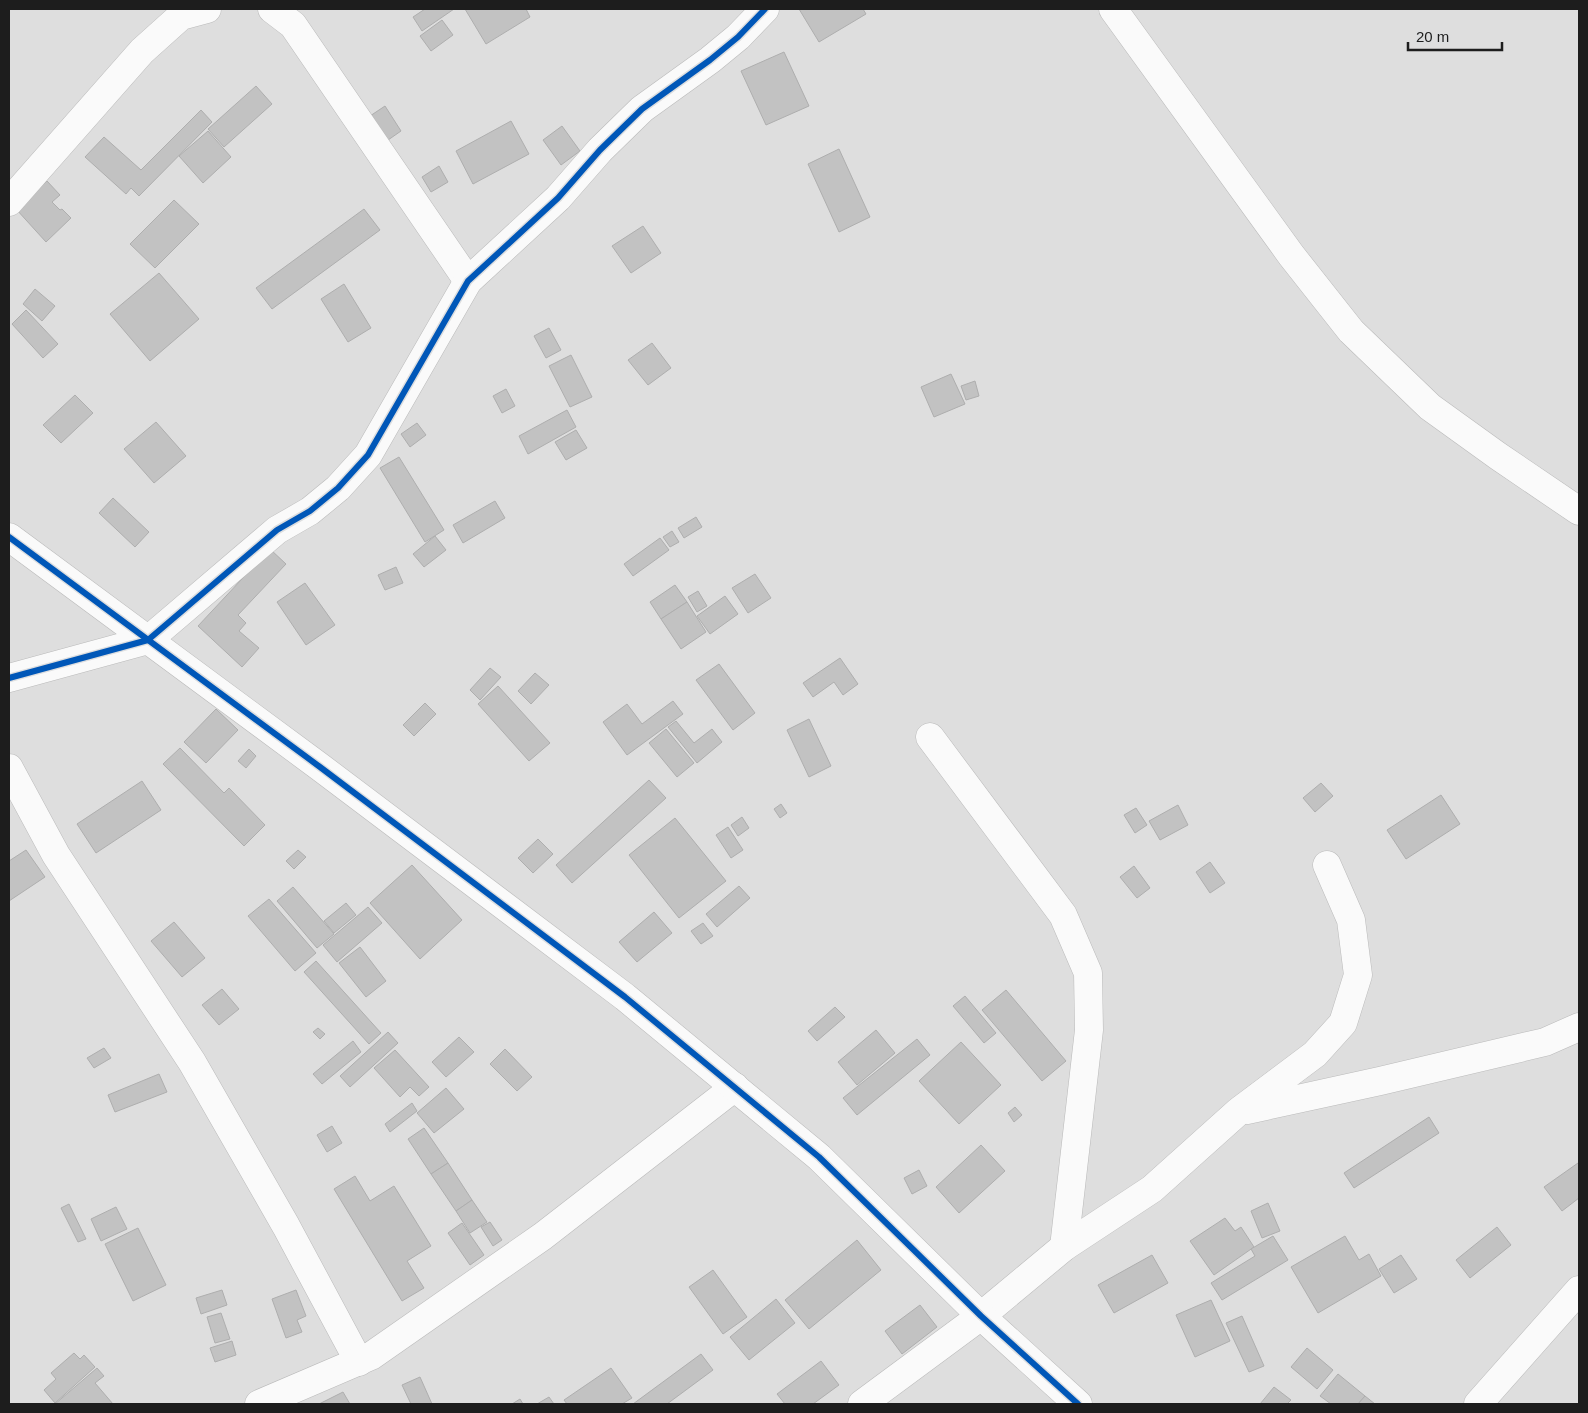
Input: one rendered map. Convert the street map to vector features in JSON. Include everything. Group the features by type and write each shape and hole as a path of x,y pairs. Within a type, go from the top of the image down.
{"street":[{"path":"9,202 142,51 181,16 207,9"},
{"path":"272,9 293,25 468,281"},
{"path":"9,678 148,640 278,530 310,511 338,488 368,455 468,281 558,198 600,150 642,109 710,60 738,37 765,9"},
{"path":"1113,9 1292,255 1351,331 1430,407 1579,511"},
{"path":"9,537 618,991 820,1157 981,1316 1078,1404"},
{"path":"930,737 1063,915 1088,973 1090,1030 1064,1247"},
{"path":"9,768 56,855 192,1062 286,1226 359,1362"},
{"path":"862,1404 981,1316 1064,1247 1152,1189 1239,1112 1315,1054 1343,1023 1358,975 1351,920 1327,865"},
{"path":"1239,1112 1546,1042 1579,1026"},
{"path":"259,1404 371,1356 542,1236 735,1087"},
{"path":"1478,1404 1579,1290"}],"building":[{"path":"425,9 454,9 422,31 413,17"},
{"path":"465,9 526,9 530,17 486,44"},
{"path":"799,9 863,9 866,14 819,42"},
{"path":"442,20 453,35 431,51 420,36"},
{"path":"784,52 809,106 766,125 741,71"},
{"path":"256,86 272,104 224,147 208,129"},
{"path":"385,106 401,131 378,147 361,122"},
{"path":"201,110 212,122 139,196 131,188 126,194 85,157 104,137 141,170"},
{"path":"511,121 529,154 473,184 456,151"},
{"path":"562,126 580,151 561,165 543,140"},
{"path":"208,131 231,157 203,183 179,156"},
{"path":"839,149 870,217 839,232 808,164"},
{"path":"439,166 448,182 431,192 422,177"},
{"path":"47,181 60,195 52,202 71,218 46,242 16,209"},
{"path":"174,200 199,224 155,268 130,244"},
{"path":"364,209 380,230 272,309 256,288"},
{"path":"643,226 661,253 631,273 612,246"},
{"path":"159,273 199,319 150,361 110,314"},
{"path":"344,284 371,328 348,342 321,299"},
{"path":"35,289 55,306 42,321 23,304"},
{"path":"26,310 58,344 43,358 12,324"},
{"path":"549,328 561,350 546,358 534,336"},
{"path":"652,343 671,368 648,385 628,360"},
{"path":"571,355 592,397 570,407 549,366"},
{"path":"951,374 965,404 934,417 921,387"},
{"path":"975,381 979,396 966,400 961,386"},
{"path":"506,389 515,406 502,413 493,396"},
{"path":"75,395 93,413 61,443 43,425"},
{"path":"567,410 576,427 528,454 519,436"},
{"path":"156,422 186,456 154,483 124,449"},
{"path":"417,423 426,435 410,447 401,434"},
{"path":"576,430 587,448 566,460 555,442"},
{"path":"399,457 444,530 425,542 380,468"},
{"path":"113,498 149,532 135,547 99,513"},
{"path":"495,501 505,518 463,543 453,525"},
{"path":"696,517 702,527 684,538 678,528"},
{"path":"672,531 679,542 670,547 663,537"},
{"path":"435,536 446,550 424,567 413,554"},
{"path":"660,538 669,550 633,576 624,564"},
{"path":"270,549 286,564 238,615 246,623 239,631 259,648 242,667 198,626"},
{"path":"396,567 403,583 385,590 378,575"},
{"path":"755,574 771,598 748,613 732,588"},
{"path":"305,583 335,625 306,645 277,602"},
{"path":"675,585 687,602 661,619 650,602"},
{"path":"698,591 707,606 697,612 688,597"},
{"path":"725,596 738,614 710,634 697,616"},
{"path":"687,602 706,632 681,649 661,619"},
{"path":"840,658 858,684 843,695 834,682 813,697 803,683"},
{"path":"719,664 755,713 733,730 696,680"},
{"path":"490,668 501,677 480,700 470,690"},
{"path":"535,673 549,685 531,704 518,691"},
{"path":"498,686 550,743 529,761 478,704"},
{"path":"673,701 683,714 627,755 603,722 627,704 642,724"},
{"path":"425,703 436,714 414,736 403,725"},
{"path":"216,709 238,730 206,763 184,742"},
{"path":"809,719 831,766 809,777 787,730"},
{"path":"676,721 694,743 712,729 722,742 697,763 668,727"},
{"path":"666,729 694,763 677,777 649,743"},
{"path":"180,748 224,793 229,788 265,825 244,846 163,764"},
{"path":"249,749 256,756 246,768 238,761"},
{"path":"649,780 666,798 572,883 556,865"},
{"path":"142,781 161,810 96,853 77,824"},
{"path":"1321,783 1333,796 1315,812 1303,798"},
{"path":"1441,795 1460,824 1406,859 1387,830"},
{"path":"781,804 787,813 780,818 774,809"},
{"path":"1178,805 1188,825 1160,840 1149,821"},
{"path":"1136,808 1147,825 1135,833 1124,815"},
{"path":"742,817 749,828 738,836 731,825"},
{"path":"675,818 726,881 679,918 629,855"},
{"path":"728,827 743,850 731,858 716,835"},
{"path":"538,839 553,854 533,873 518,858"},
{"path":"26,850 45,877 9,901 9,861"},
{"path":"298,850 306,857 294,869 286,861"},
{"path":"1210,862 1225,883 1210,893 1196,872"},
{"path":"412,865 462,920 420,959 370,903"},
{"path":"1134,866 1150,888 1137,898 1120,877"},
{"path":"739,886 750,898 717,927 706,914"},
{"path":"293,887 334,934 317,948 277,901"},
{"path":"269,899 316,953 295,971 248,916"},
{"path":"346,903 356,915 334,933 324,921"},
{"path":"368,907 382,923 337,962 323,945"},
{"path":"654,912 672,933 637,962 619,942"},
{"path":"174,922 205,958 182,977 151,941"},
{"path":"703,923 713,936 701,944 691,931"},
{"path":"360,947 386,981 366,997 339,963"},
{"path":"316,961 381,1033 369,1044 304,972"},
{"path":"222,989 239,1009 219,1025 202,1005"},
{"path":"1006,990 1066,1061 1042,1081 982,1010"},
{"path":"965,996 996,1033 984,1043 953,1006"},
{"path":"835,1007 845,1017 817,1041 808,1031"},
{"path":"318,1028 325,1034 320,1039 313,1032"},
{"path":"876,1030 895,1053 857,1085 838,1062"},
{"path":"388,1032 398,1043 350,1087 340,1076"},
{"path":"459,1037 474,1052 446,1077 432,1062"},
{"path":"917,1039 930,1055 857,1115 843,1098"},
{"path":"353,1041 361,1052 322,1084 313,1074"},
{"path":"961,1042 1001,1085 959,1124 919,1081"},
{"path":"104,1048 111,1058 94,1068 87,1058"},
{"path":"505,1049 532,1077 517,1091 490,1064"},
{"path":"395,1050 429,1087 419,1096 410,1087 400,1097 374,1068"},
{"path":"159,1074 167,1092 115,1112 108,1095"},
{"path":"446,1088 464,1109 434,1133 417,1113"},
{"path":"412,1103 417,1111 390,1132 385,1124"},
{"path":"1015,1107 1022,1115 1014,1122 1008,1113"},
{"path":"1429,1117 1439,1133 1354,1188 1344,1173"},
{"path":"332,1126 342,1143 327,1152 317,1135"},
{"path":"424,1128 448,1163 431,1174 408,1139"},
{"path":"981,1145 1005,1171 959,1213 936,1187"},
{"path":"448,1163 472,1200 456,1211 431,1174"},
{"path":"1578,1163 1579,1198 1562,1211 1544,1187"},
{"path":"919,1170 927,1186 912,1194 904,1178"},
{"path":"355,1176 370,1201 394,1186 431,1246 407,1261 424,1288 402,1301 334,1189"},
{"path":"472,1200 487,1222 470,1233 456,1211"},
{"path":"1268,1203 1280,1231 1262,1238 1251,1211"},
{"path":"69,1204 86,1239 78,1242 61,1208"},
{"path":"116,1207 127,1229 101,1241 91,1219"},
{"path":"1225,1218 1235,1231 1241,1227 1254,1247 1214,1275 1190,1241"},
{"path":"490,1222 502,1240 493,1246 481,1227"},
{"path":"462,1223 484,1255 470,1265 448,1233"},
{"path":"1497,1227 1511,1245 1470,1278 1456,1260"},
{"path":"138,1228 166,1285 133,1301 105,1244"},
{"path":"1273,1236 1288,1260 1222,1300 1211,1283 1255,1256 1251,1249"},
{"path":"1345,1236 1359,1260 1369,1254 1381,1276 1318,1313 1291,1267"},
{"path":"857,1240 881,1270 809,1329 785,1300"},
{"path":"1152,1255 1168,1283 1114,1313 1098,1285"},
{"path":"1401,1255 1417,1279 1394,1293 1379,1269"},
{"path":"713,1270 747,1317 723,1334 689,1287"},
{"path":"222,1290 227,1305 201,1314 196,1298"},
{"path":"296,1290 306,1316 297,1320 302,1332 286,1338 272,1299"},
{"path":"776,1299 795,1323 749,1360 730,1337"},
{"path":"1211,1300 1230,1341 1195,1357 1176,1315"},
{"path":"920,1305 937,1327 902,1354 885,1331"},
{"path":"221,1313 230,1339 215,1343 207,1317"},
{"path":"1242,1316 1264,1366 1249,1372 1226,1323"},
{"path":"232,1341 236,1355 215,1362 210,1348"},
{"path":"1307,1348 1333,1370 1317,1389 1291,1367"},
{"path":"74,1353 80,1359 84,1355 95,1367 55,1403 44,1390 56,1379 51,1373"},
{"path":"701,1354 713,1370 667,1404 633,1404"},
{"path":"821,1361 839,1385 813,1404 785,1404 777,1394"},
{"path":"97,1368 104,1376 95,1383 113,1404 55,1404"},
{"path":"611,1368 632,1398 622,1404 567,1404 564,1400"},
{"path":"1338,1374 1365,1396 1358,1404 1331,1404 1320,1396"},
{"path":"420,1377 432,1404 411,1404 402,1385"},
{"path":"1274,1387 1291,1400 1287,1404 1260,1404"},
{"path":"343,1392 350,1404 319,1404"},
{"path":"1365,1396 1375,1404 1358,1404"},
{"path":"549,1397 554,1404 537,1404"},
{"path":"520,1399 523,1404 512,1404"}],"cycle path":[{"path":"9,678 148,640 277,530 310,511 338,488 368,455 468,281 558,198 600,150 642,109 710,60 738,37 765,9"},
{"path":"9,537 320,767 625,997 819,1157 981,1316 1078,1404"}]}
